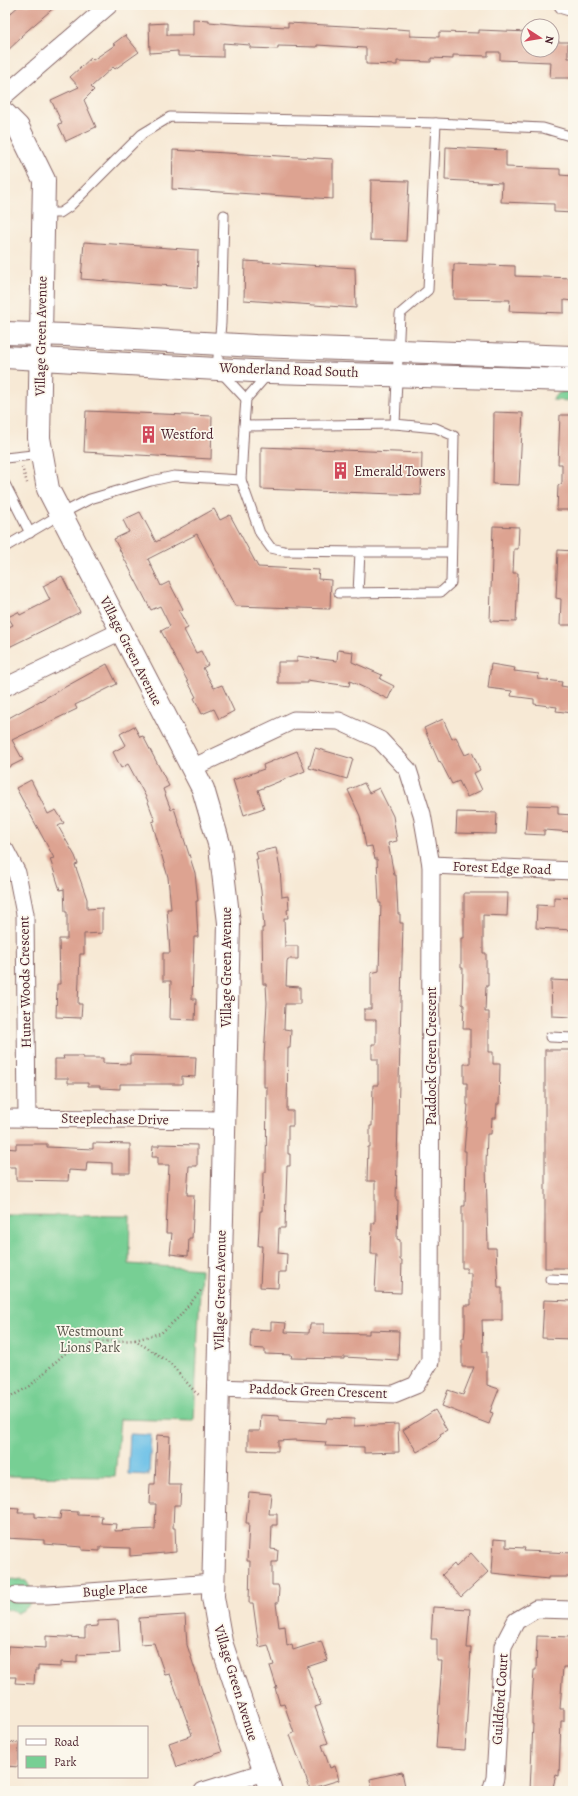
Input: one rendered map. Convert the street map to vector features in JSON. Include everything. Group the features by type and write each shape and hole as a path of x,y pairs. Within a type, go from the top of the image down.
{"street":[{"path":"5,95 109,5"},
{"path":"563,5 573,8"},
{"name":"Village Green Avenue","path":"5,114 18,127 44,180 39,438 48,489 203,789 220,847 229,923 224,1120 209,1392 213,1597 221,1642 268,1782"},
{"name":"Wonderland Road South","path":"5,333 399,352 573,357"},
{"name":"Wonderland Road South","path":"5,357 270,372 398,374 573,380"},
{"path":"5,687 121,631"},
{"name":"Paddock Green Crescent","path":"192,768 294,720 339,721 380,740 408,770 422,814 431,865 430,1362 416,1385 394,1394 209,1392"},
{"name":"Huner Woods Crescent","path":"5,850 17,873 25,914 27,1118"},
{"name":"Forest Edge Road","path":"431,865 573,871"},
{"name":"Steeplechase Drive","path":"5,1118 224,1120"},
{"name":"Bugle Place","path":"16,1595 48,1595 213,1583"},
{"name":"Guildford Court","path":"491,1791 495,1778 503,1646 516,1621 536,1609 573,1610"},
{"path":"202,1791 268,1782"}],"lane":[{"path":"44,213 60,213 69,207 142,134 170,117 436,123 543,128 573,137"},
{"path":"395,424 400,314 428,290 436,123"},
{"path":"224,215 217,368 246,399"},
{"path":"270,372 246,399 241,480 260,533 271,548 284,551 451,552"},
{"path":"244,426 395,424 436,428 454,436 451,582 441,592 339,593"},
{"path":"5,458 42,454"},
{"path":"5,547 60,514 90,500 174,476 241,480"},
{"path":"5,484 30,533"},
{"path":"358,593 360,552"},
{"path":"550,1037 573,1038"},
{"path":"550,1279 573,1280"}],"path":[{"path":"5,1400 30,1386 64,1354 97,1342 135,1340 161,1333 178,1318 205,1285"},
{"path":"135,1340 170,1363 196,1393 209,1392"}],"green space":[{"path":"565,391 573,391 573,401 552,400 557,394"},
{"name":"Westmount Lions Park","path":"5,1215 130,1216 129,1264 201,1269 194,1421 120,1419 115,1477 5,1476"},
{"path":"13,1579 26,1581 32,1591 32,1600 30,1604 17,1613 5,1609 5,1582"}],"water":[{"path":"130,1434 151,1435 149,1475 128,1474"}],"building":[{"path":"20,5 57,5 21,36 22,37 5,53 5,18"},
{"path":"193,19 243,25 288,27 288,23 410,30 410,36 439,37 439,32 479,33 479,30 520,32 520,58 560,58 560,42 568,42 568,58 573,58 573,78 550,78 551,62 500,60 500,52 488,52 488,56 453,55 453,59 431,58 431,62 397,61 397,65 366,64 366,48 317,45 317,47 278,46 278,49 250,48 250,45 223,43 223,57 178,56 178,51 150,53 149,24 167,23 167,35 193,35"},
{"path":"125,35 139,52 115,69 113,67 91,87 94,90 84,100 96,127 66,141 58,124 62,123 51,100 79,87 70,77 91,58 93,60 115,45 113,44"},
{"path":"446,147 506,150 506,167 560,169 560,175 573,176 573,213 554,212 554,204 501,202 502,183 445,180"},
{"path":"173,150 333,159 333,199 172,189"},
{"path":"371,180 409,181 406,241 370,240"},
{"path":"84,242 198,250 197,288 81,279"},
{"path":"245,261 355,268 356,308 244,300"},
{"path":"454,264 515,266 515,276 573,278 573,301 564,300 564,313 509,311 510,300 453,299"},
{"name":"Westford","path":"86,411 212,416 211,459 84,452"},
{"path":"494,412 523,413 519,485 493,484"},
{"path":"560,415 573,415 573,510 557,510 558,486 562,483 562,464 558,464"},
{"name":"Emerald Towers","path":"261,447 422,453 421,495 261,489"},
{"path":"214,509 220,520 230,515 258,567 319,570 318,579 331,580 330,609 235,606 197,534 148,559 161,586 169,582 183,609 179,611 188,628 184,630 196,653 201,651 208,665 203,668 214,688 222,685 234,711 219,719 214,709 202,714 194,698 196,697 161,631 170,626 160,606 151,610 114,539 129,532 123,520 140,512 156,542"},
{"path":"493,526 519,527 518,549 514,549 513,573 518,573 516,622 490,621"},
{"path":"558,550 573,551 573,625 560,625 561,599 556,598"},
{"path":"62,576 80,612 5,649 5,629 13,625 8,617 18,612 20,615 50,600 43,586"},
{"path":"338,650 353,652 352,662 382,675 380,679 394,686 388,699 350,681 349,686 307,680 307,683 278,683 278,662 297,662 297,656 337,661"},
{"path":"107,664 117,684 75,705 77,709 12,740 23,760 5,769 5,720"},
{"path":"491,664 515,668 514,671 539,674 538,679 562,682 561,686 573,688 573,713 556,711 557,707 534,704 534,699 511,696 512,691 488,688"},
{"path":"443,719 452,739 456,737 465,755 472,752 480,770 474,773 482,790 467,797 459,781 452,784 440,761 439,762 424,728"},
{"path":"134,726 140,737 143,736 169,786 163,789 171,810 174,808 195,873 198,901 196,901 198,937 194,937 192,999 196,999 195,1020 170,1019 171,981 163,981 163,953 170,953 167,909 171,909 168,877 152,822 155,821 147,799 128,764 121,768 113,752 126,745 120,734"},
{"path":"315,748 353,759 347,779 309,768"},
{"path":"297,751 305,771 258,790 264,808 244,815 233,780 264,769 263,765"},
{"path":"31,780 48,814 56,810 64,823 58,826 78,864 75,865 87,899 87,909 102,908 102,933 84,934 84,954 80,954 78,1004 82,1004 81,1018 56,1017 57,984 60,984 59,939 67,939 67,912 65,912 64,889 60,890 50,859 54,858 16,788"},
{"path":"364,783 369,793 379,788 393,816 397,841 388,843 394,875 396,875 398,914 400,914 400,923 403,923 396,1200 398,1200 397,1239 400,1240 400,1260 402,1260 401,1293 375,1292 377,1254 371,1254 372,1223 375,1223 375,1181 367,1181 368,1147 370,1147 370,1126 372,1126 373,1085 378,1085 378,1059 372,1059 372,1044 376,1044 376,1020 364,1020 364,1009 371,1009 371,973 379,971 381,903 379,903 377,859 375,859 372,846 366,847 360,816 348,790"},
{"path":"527,805 558,806 558,814 573,815 573,832 544,830 544,835 525,834"},
{"path":"457,812 497,813 496,834 456,833"},
{"path":"276,848 280,869 282,897 288,896 288,918 284,918 285,946 298,946 298,959 288,959 287,961 286,986 300,987 300,1004 285,1004 284,1029 291,1030 290,1048 288,1048 287,1111 293,1111 293,1126 288,1126 288,1154 290,1154 290,1166 287,1166 285,1228 279,1228 278,1253 287,1254 286,1272 279,1272 278,1288 260,1287 262,1246 258,1246 260,1211 262,1211 263,1172 266,1172 267,1087 264,1087 264,1058 267,1003 266,984 263,984 262,928 264,928 261,891 256,859 258,859 256,852"},
{"path":"464,893 508,893 507,916 483,915 483,953 486,953 486,972 488,972 485,1012 489,1012 489,1052 493,1052 493,1064 500,1064 499,1104 497,1104 496,1118 492,1118 491,1134 487,1134 486,1165 488,1248 496,1248 498,1288 502,1288 502,1320 482,1320 483,1352 487,1352 487,1385 499,1389 490,1412 493,1413 489,1424 442,1406 448,1390 463,1395 474,1367 462,1367 462,1338 464,1338 465,1330 465,1305 471,1305 471,1273 467,1273 467,1268 462,1268 462,1206 465,1206 466,1151 464,1151 468,1105 467,1083 464,1083 464,1064 470,1064 470,1029 463,1029 464,1005 462,1004 463,968 461,968 461,938 464,938"},
{"path":"554,897 573,898 573,930 536,928 537,905 554,906"},
{"path":"551,980 573,981 573,1017 552,1016"},
{"path":"545,1050 573,1050 573,1268 545,1268"},
{"path":"130,1055 196,1057 195,1077 182,1076 182,1084 120,1084 120,1089 88,1086 88,1083 68,1083 68,1078 55,1078 55,1059 64,1059 63,1056 103,1058 103,1063 130,1064"},
{"path":"93,1143 130,1144 130,1173 112,1173 112,1163 87,1162 86,1171 69,1170 68,1181 16,1180 16,1167 5,1167 5,1148 16,1149 16,1144 47,1144 47,1147 93,1149"},
{"path":"159,1144 197,1145 197,1166 189,1166 187,1195 194,1195 192,1238 189,1238 188,1256 170,1254 172,1233 166,1233 169,1165 158,1165 158,1157 152,1157 153,1146 159,1146"},
{"path":"544,1300 573,1301 573,1339 542,1338"},
{"path":"271,1322 286,1323 285,1332 309,1333 310,1324 324,1324 324,1333 369,1334 369,1330 399,1331 398,1360 344,1357 344,1359 291,1358 292,1355 265,1354 265,1349 250,1348 251,1329 271,1330"},
{"path":"435,1410 447,1430 440,1434 441,1436 436,1441 417,1452 403,1430"},
{"path":"261,1415 279,1416 279,1420 326,1423 327,1418 354,1419 354,1426 398,1424 399,1452 364,1453 364,1447 325,1446 326,1442 295,1440 278,1441 278,1451 248,1450 248,1431 260,1431"},
{"path":"157,1435 170,1436 168,1485 181,1485 180,1505 174,1505 173,1528 175,1528 176,1552 130,1556 130,1548 100,1547 100,1551 82,1550 82,1547 44,1544 44,1540 5,1538 5,1507 19,1508 18,1513 35,1513 35,1517 60,1519 61,1511 78,1512 78,1515 102,1516 101,1523 116,1524 115,1531 155,1529 156,1504 149,1504 150,1484 155,1484"},
{"path":"249,1492 271,1494 269,1514 277,1514 277,1525 272,1525 271,1549 278,1550 277,1562 272,1562 272,1585 278,1585 279,1589 278,1603 276,1603 279,1627 285,1626 287,1646 292,1644 293,1650 321,1641 328,1660 307,1667 321,1705 315,1707 328,1743 322,1745 330,1768 335,1766 339,1780 310,1789 290,1735 294,1733 284,1704 280,1705 275,1688 277,1688 270,1666 274,1665 268,1645 259,1647 253,1603 249,1603 250,1561 247,1561 249,1523 246,1523"},
{"path":"494,1539 506,1540 506,1547 525,1548 524,1551 573,1553 573,1577 548,1577 548,1579 492,1573"},
{"path":"471,1553 488,1572 461,1597 442,1575 454,1564 456,1567"},
{"path":"433,1607 470,1609 467,1648 471,1648 465,1750 436,1748 442,1661 437,1661 437,1639 431,1639"},
{"path":"185,1615 187,1645 222,1752 177,1767 169,1743 192,1735 170,1674 165,1675 154,1643 141,1644 139,1618"},
{"path":"118,1620 120,1653 77,1655 77,1663 61,1662 61,1667 38,1666 38,1670 35,1670 34,1684 15,1683 16,1677 6,1677 8,1646 46,1648 46,1636 85,1638 85,1627 98,1626 98,1621"},
{"path":"537,1636 572,1637 571,1667 563,1667 560,1709 564,1709 564,1721 561,1721 559,1776 556,1775 552,1791 530,1791 533,1724 532,1701 534,1670 536,1670"},
{"path":"5,1742 18,1743 18,1767 5,1766"},
{"path":"402,1772 406,1791 372,1791 370,1779"}],"place":[{"name":"Westford","path":"148,434"},
{"name":"Emerald Towers","path":"341,471"}]}
